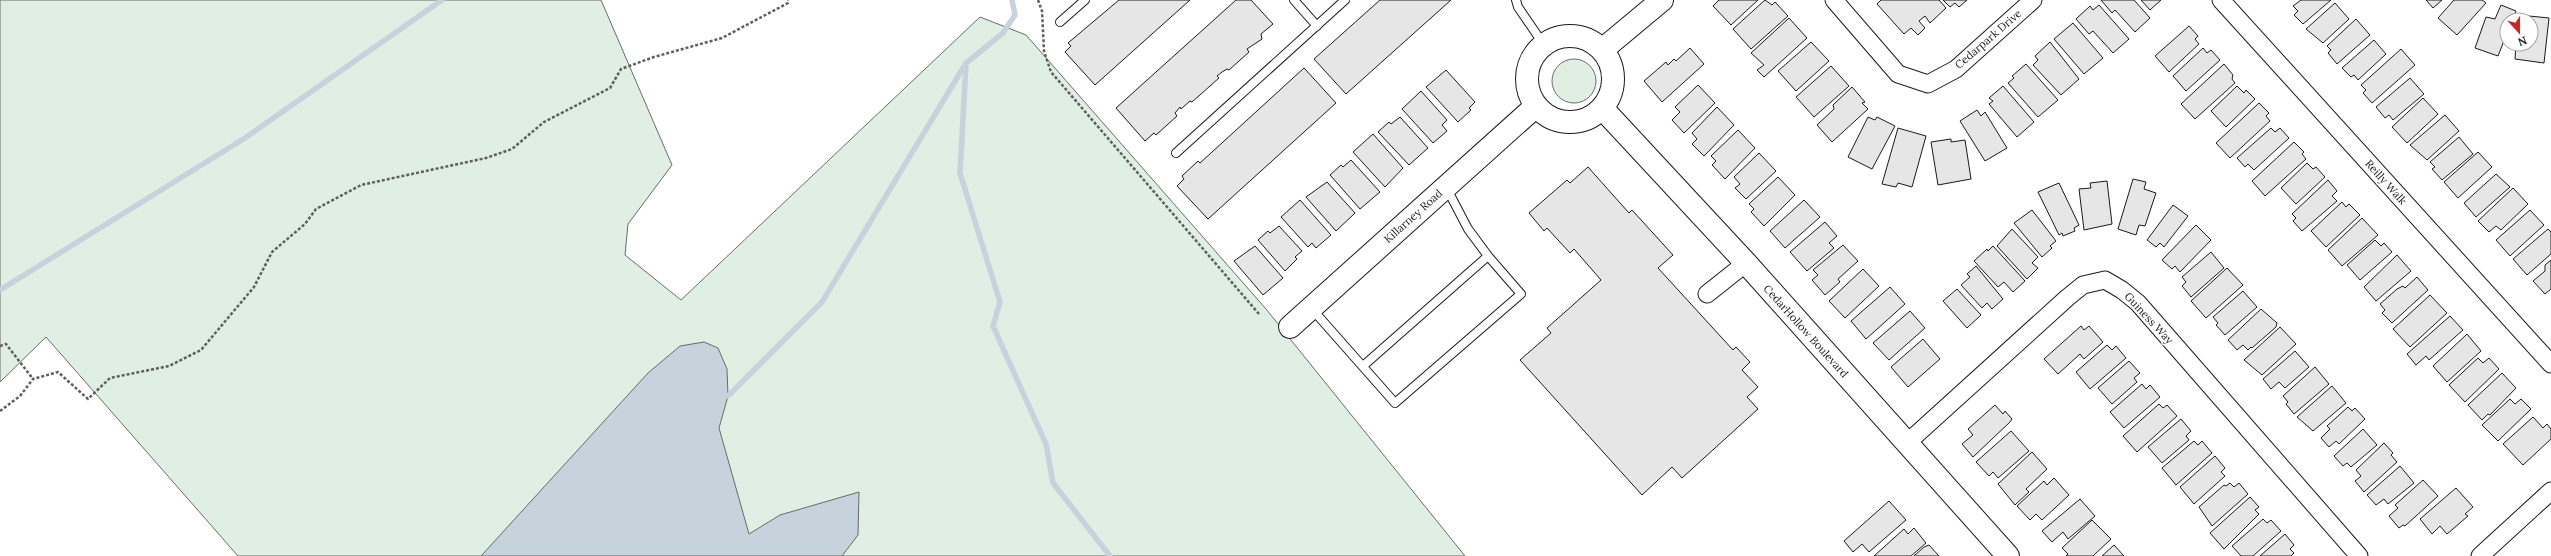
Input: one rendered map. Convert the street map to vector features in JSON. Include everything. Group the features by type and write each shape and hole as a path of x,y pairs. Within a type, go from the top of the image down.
{"street":[{"path":"1602,50 1662,0"},
{"name":"Cedarpark Drive","path":"1834,0 1898,74 1928,84 1956,69 2033,0"},
{"name":"Reilly Walk","path":"2221,0 2551,364"},
{"path":"1568,36 1583,38 1602,50 1611,66 1613,81 1610,96 1602,108 1586,119 1571,122 1556,120 1536,106 1527,84 1528,70 1534,56 1544,45 1568,36"},
{"name":"Killarney Road","path":"1290,327 1536,106"},
{"name":"CedarHollow Boulevard","path":"1602,108 1746,263 2008,556"},
{"path":"1707,294 1746,263"},
{"name":"Guiness Way","path":"1907,443 2066,298 2083,285 2105,280 2122,290 2138,303 2359,556"},
{"path":"2480,556 2551,491"}],"lane":[{"path":"1060,22 1085,0"},
{"path":"1294,0 1317,26"},
{"path":"1176,153 1345,0"},
{"path":"1516,0 1544,45"},
{"path":"1311,308 1395,403 1521,294 1488,256 1468,228 1446,187"},
{"path":"1363,366 1488,256"}],"path":[{"path":"0,411 20,396 33,379 58,372 88,399 110,378 169,366 201,350 254,287 272,252 305,224 316,209 361,185 486,158 512,149 544,122 610,88 621,69 654,57 722,38 788,3 788,0"},
{"path":"1038,0 1042,11 1044,52 1051,72 1259,314"},
{"path":"0,346 6,344 12,349 33,379"}],"green space":[{"path":"0,0 601,0 672,165 628,224 625,255 681,300 980,17 1026,35 1266,309 1465,556 238,556 46,337 0,382"},
{"path":"1570,59 1578,59 1590,65 1596,77 1596,85 1590,97 1578,103 1570,103 1558,97 1552,85 1552,77 1558,65"}],"shaded area":[{"path":"704,342 718,348 727,369 728,396 719,428 749,534 780,515 859,492 858,535 842,556 481,556 648,373 680,346"}],"building":[{"path":"1119,0 1190,0 1095,85 1065,52 1071,46 1068,43"},
{"path":"1236,0 1251,0 1273,24 1261,34 1262,39 1247,49 1249,52 1229,70 1227,69 1217,76 1219,78 1192,102 1190,101 1181,109 1180,107 1175,113 1177,116 1156,135 1154,133 1145,141 1116,108"},
{"path":"1380,0 1451,0 1346,94 1314,59"},
{"path":"1719,0 1758,0 1731,25 1713,6"},
{"path":"1765,0 1772,5 1775,2 1788,16 1751,49 1733,29"},
{"path":"1881,0 1939,0 1946,8 1930,23 1925,16 1919,21 1925,28 1918,35 1911,28 1904,34 1877,4"},
{"path":"1943,0 1967,0 1959,7 1955,3 1950,7"},
{"path":"2101,0 2134,0 2150,18 2135,32 2115,10 2112,13"},
{"path":"2141,0 2161,0 2150,10"},
{"path":"2301,0 2331,0 2303,24 2294,15 2298,11 2293,6"},
{"path":"2426,0 2442,0 2433,8"},
{"path":"2454,0 2482,0 2486,3 2457,35 2438,18"},
{"path":"2335,3 2349,19 2323,43 2306,29"},
{"path":"2099,5 2129,39 2113,53 2093,31 2089,34 2076,19 2090,6 2093,10"},
{"path":"2501,5 2516,11 2499,12 2500,52 2498,56 2475,48 2486,17 2495,19"},
{"path":"2539,17 2549,18 2544,63 2515,59 2515,52 2539,52"},
{"path":"1789,18 1807,38 1764,77 1757,70 1764,65 1751,53"},
{"path":"2356,19 2370,35 2337,64 2328,53 2331,50 2327,46"},
{"path":"2073,23 2103,58 2084,74 2054,39"},
{"path":"2189,26 2198,36 2195,39 2199,44 2169,72 2155,56"},
{"path":"2374,40 2386,54 2358,80 2354,75 2351,77 2342,68"},
{"path":"1811,42 1829,61 1796,91 1778,71"},
{"path":"2050,42 2079,79 2061,95 2033,65 2038,60 2035,56"},
{"path":"1690,48 1704,64 1662,102 1644,81 1666,62 1668,65 1674,59 1676,61"},
{"path":"2203,48 2207,53 2211,50 2220,60 2186,91 2173,76"},
{"path":"2401,49 2415,65 2372,103 2363,93 2366,90 2361,85"},
{"path":"2026,64 2058,100 2038,117 2008,83 2014,78 2012,76"},
{"path":"2224,64 2233,75 2232,79 2235,83 2195,119 2181,104"},
{"path":"1831,66 1849,86 1814,117 1796,97"},
{"path":"1304,68 1336,103 1208,219 1177,186 1184,179 1182,176 1198,161 1200,163"},
{"path":"1446,70 1475,102 1469,108 1471,110 1458,122 1426,87"},
{"path":"2410,78 2424,94 2393,120 2389,115 2385,118 2376,107"},
{"path":"1698,85 1715,103 1684,133 1672,120 1680,112 1675,107"},
{"path":"2003,86 2034,122 2017,137 1989,104 1993,101 1989,98"},
{"path":"2237,86 2244,93 2246,90 2255,99 2226,127 2211,111"},
{"path":"1852,87 1865,102 1862,103 1868,109 1832,142 1817,125 1834,109 1833,105"},
{"path":"1421,91 1447,120 1442,125 1447,131 1433,143 1402,109"},
{"path":"2423,98 2438,114 2407,143 2392,127"},
{"path":"2259,103 2269,113 2266,116 2270,121 2230,158 2216,143"},
{"path":"1717,107 1734,125 1704,156 1692,144 1697,139 1692,133"},
{"path":"1977,110 1981,116 1985,112 2007,148 1985,161 1960,121"},
{"path":"2445,115 2459,131 2427,160 2410,145"},
{"path":"1400,117 1428,148 1409,165 1378,132 1389,122 1391,124"},
{"path":"1868,117 1875,120 1877,117 1895,126 1872,169 1848,157"},
{"path":"1898,128 1926,136 1912,187 1898,183 1896,187 1882,184"},
{"path":"2271,128 2275,132 2280,128 2289,138 2254,170 2248,164 2245,167 2237,158"},
{"path":"1738,130 1755,148 1725,179 1712,165 1716,161 1711,156"},
{"path":"1373,134 1403,168 1385,187 1353,152"},
{"path":"2459,137 2473,154 2442,180 2432,169 2435,167 2430,162"},
{"path":"1951,139 1951,142 1965,140 1971,179 1938,185 1931,142"},
{"path":"2294,142 2304,152 2302,154 2306,159 2265,196 2252,181"},
{"path":"2478,152 2492,167 2458,198 2444,182"},
{"path":"1759,153 1776,171 1746,199 1735,188 1740,184 1734,177"},
{"path":"1351,160 1380,192 1360,209 1330,175 1341,165 1343,167"},
{"path":"2307,163 2313,169 2316,167 2325,177 2296,204 2281,188"},
{"path":"1588,167 1629,213 1632,210 1673,255 1658,268 1733,350 1736,347 1750,362 1742,370 1758,387 1747,397 1758,409 1682,478 1672,467 1642,495 1520,360 1551,333 1547,328 1601,280 1574,249 1570,253 1547,228 1544,231 1529,213 1567,180 1570,183"},
{"path":"2496,174 2510,187 2476,217 2464,203"},
{"path":"1778,177 1795,195 1764,226 1751,212 1754,209 1749,204"},
{"path":"2133,179 2146,182 2144,189 2156,193 2145,226 2139,225 2136,235 2118,229"},
{"path":"2328,180 2337,191 2332,196 2337,201 2302,231 2293,221 2296,218 2292,214"},
{"path":"2107,181 2112,224 2084,230 2079,189 2091,188 2090,183"},
{"path":"1327,182 1355,213 1336,231 1306,197"},
{"path":"2059,183 2079,225 2074,228 2075,231 2063,236 2062,233 2059,235 2038,192"},
{"path":"2513,188 2528,204 2501,230 2496,226 2489,232 2478,221"},
{"path":"1300,200 1331,235 1316,248 1312,243 1308,247 1281,217"},
{"path":"1804,200 1820,217 1785,248 1770,231"},
{"path":"2342,202 2346,207 2349,204 2360,215 2326,247 2311,231"},
{"path":"2173,205 2188,216 2164,247 2160,243 2156,247 2147,240"},
{"path":"2032,210 2056,241 2050,246 2052,248 2042,257 2014,223"},
{"path":"2530,210 2544,225 2510,256 2496,240"},
{"path":"2362,218 2378,235 2342,266 2328,250"},
{"path":"1825,222 1837,236 1829,243 1834,248 1807,271 1790,252"},
{"path":"2196,225 2211,240 2180,272 2175,266 2172,269 2162,260"},
{"path":"1279,226 1302,251 1295,257 1297,259 1285,271 1258,240 1268,231 1270,233"},
{"path":"2012,229 2038,257 2032,263 2038,268 2027,279 1997,246"},
{"path":"2548,229 2551,232 2551,254 2527,275 2513,259"},
{"path":"2375,240 2381,246 2384,243 2392,252 2360,280 2347,265"},
{"path":"1843,245 1858,261 1838,279 1840,282 1825,295 1812,280 1818,275 1813,270"},
{"path":"1255,246 1283,278 1263,295 1234,261"},
{"path":"1993,246 2025,281 2013,292 2004,282 1998,287 1974,261 1987,249 1988,251"},
{"path":"2211,252 2224,268 2191,297 2182,286 2186,282 2182,277"},
{"path":"2397,255 2411,271 2376,301 2364,287"},
{"path":"2551,260 2551,289 2545,294 2533,281 2545,271 2545,265"},
{"path":"1976,266 2003,299 1992,309 1987,303 1982,308 1961,285 1970,277 1967,274"},
{"path":"2227,268 2243,285 2206,318 2191,301"},
{"path":"1863,269 1879,286 1845,318 1829,301"},
{"path":"2417,277 2428,290 2392,323 2382,313 2385,310 2380,304 2397,289 2403,286 2405,288"},
{"path":"1890,287 1905,304 1866,339 1851,321"},
{"path":"1957,289 1981,315 1967,328 1943,301"},
{"path":"2243,291 2257,307 2225,335 2216,325 2218,323 2213,317"},
{"path":"2430,295 2447,313 2410,347 2393,329"},
{"path":"2261,309 2277,323 2276,327 2252,348 2251,347 2248,350 2243,345 2237,350 2228,340"},
{"path":"1910,311 1925,328 1889,360 1873,343"},
{"path":"2450,316 2463,330 2429,360 2426,356 2416,365 2407,354"},
{"path":"2081,326 2084,330 2089,326 2103,342 2084,359 2080,354 2058,374 2044,359"},
{"path":"2280,327 2296,344 2262,375 2244,360"},
{"path":"2467,334 2481,351 2447,382 2433,366"},
{"path":"1923,339 1940,359 1908,387 1891,367"},
{"path":"2107,345 2112,350 2116,346 2126,358 2090,389 2076,372"},
{"path":"2295,351 2309,367 2285,388 2279,382 2271,389 2263,379"},
{"path":"2478,358 2483,363 2489,358 2499,369 2465,402 2449,385"},
{"path":"2129,361 2140,373 2134,378 2137,382 2112,404 2098,388"},
{"path":"2315,367 2329,384 2294,414 2286,404 2288,402 2283,396"},
{"path":"2502,373 2516,388 2490,415 2488,414 2482,420 2468,405"},
{"path":"2142,384 2146,389 2150,385 2160,397 2124,428 2110,412"},
{"path":"2332,386 2346,403 2313,431 2297,417"},
{"path":"2510,399 2515,404 2521,399 2531,409 2498,441 2482,425"},
{"path":"2159,404 2163,408 2167,405 2177,416 2137,452 2123,436"},
{"path":"1995,405 2003,414 2005,411 2012,419 1973,457 1962,444 1973,435 1968,429"},
{"path":"2348,407 2352,411 2355,408 2365,419 2339,444 2336,441 2329,447 2321,438 2330,429 2327,426"},
{"path":"2533,417 2543,428 2547,424 2551,429 2551,439 2523,465 2503,444"},
{"path":"2181,419 2191,431 2186,436 2189,440 2162,463 2148,447"},
{"path":"2363,429 2377,445 2351,467 2347,463 2343,466 2334,456"},
{"path":"2011,431 2029,451 1998,478 1993,472 1989,476 1976,462"},
{"path":"2194,441 2198,445 2202,441 2212,453 2176,485 2162,468"},
{"path":"2384,443 2393,453 2391,455 2397,462 2364,492 2355,481 2361,476 2356,470"},
{"path":"2032,452 2047,469 2026,489 2029,492 2015,505 1998,484"},
{"path":"2215,456 2225,468 2221,472 2225,476 2194,504 2180,487"},
{"path":"2400,466 2414,483 2388,504 2384,499 2376,505 2367,495"},
{"path":"2054,478 2069,495 2042,520 2036,514 2030,520 2017,506 2044,481 2047,485"},
{"path":"2423,480 2438,496 2405,526 2403,525 2399,528 2389,516 2398,508 2395,505"},
{"path":"2230,483 2234,487 2239,483 2248,494 2212,526 2199,507 2224,485 2226,486"},
{"path":"2456,488 2473,507 2465,514 2468,516 2447,534 2440,526 2432,534 2420,519"},
{"path":"2250,497 2259,507 2255,510 2259,514 2224,549 2210,533"},
{"path":"2080,499 2095,516 2068,539 2063,532 2052,542 2042,531"},
{"path":"1889,501 1906,520 1869,552 1862,544 1853,552 1844,541"},
{"path":"2263,519 2267,523 2271,520 2281,531 2253,556 2241,556 2232,546"},
{"path":"2092,520 2111,539 2093,556 2066,556 2068,554 2062,548"},
{"path":"1914,528 1926,543 1911,556 1874,556 1904,529 1908,534"},
{"path":"2285,534 2294,545 2290,549 2294,553 2291,556 2260,556"},
{"path":"1929,545 1939,556 1914,556 1924,547"},
{"path":"2114,545 2124,556 2102,556"}],"waterway":[{"path":"0,290 245,138 442,0"},
{"path":"728,396 822,302 966,63 1003,33 1015,15 1012,0"},
{"path":"966,63 960,173 1000,302 993,326 1046,444 1053,483 1110,556"}]}
